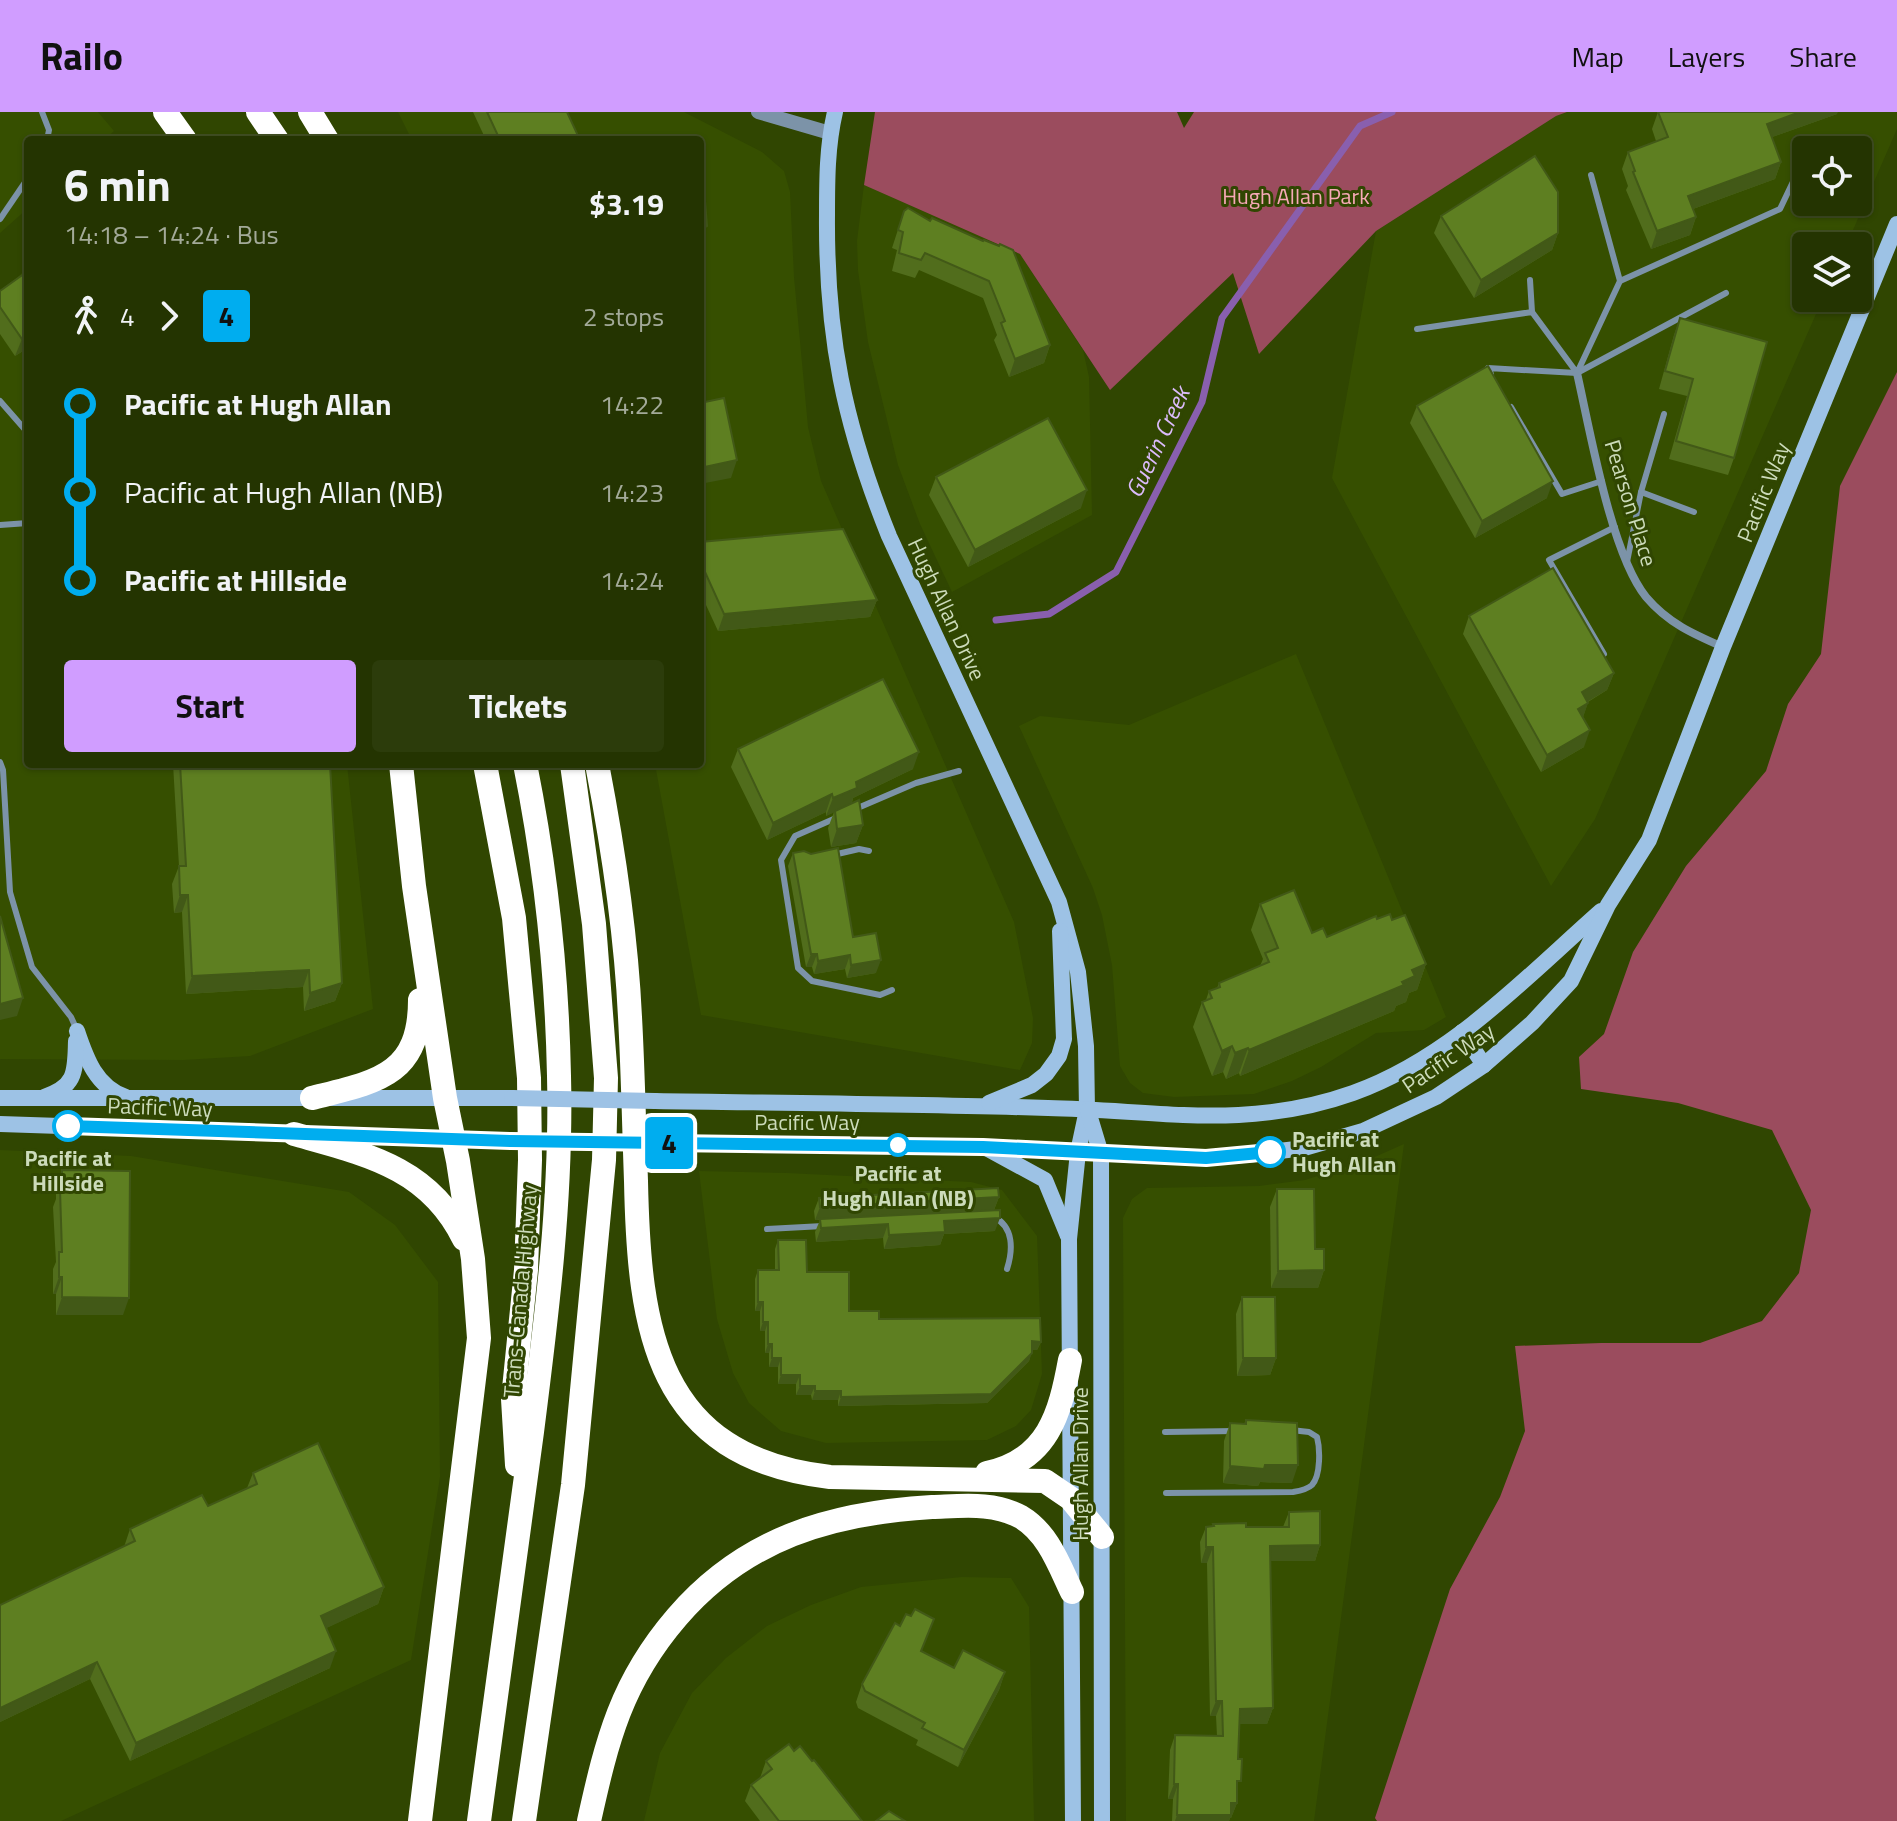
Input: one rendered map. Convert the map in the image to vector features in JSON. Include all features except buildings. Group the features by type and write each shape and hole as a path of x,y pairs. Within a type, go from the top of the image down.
{"highway":[{"path":"165,112 182,136"},
{"path":"258,112 274,136"},
{"path":"310,112 325,136"},
{"path":"401,768 414,886 445,1098 473,1259 479,1338 420,1821"},
{"path":"486,768 514,918 529,1078 526,1270 513,1399 520,1527"},
{"name":"Trans-Canada Highway","path":"479,1821 548,1307 556,1208 559,1078 545,900 526,768"},
{"path":"524,1821 573,1485 604,1160 606,1078 594,924 573,768"},
{"path":"598,768 620,906 630,1013 640,1279 660,1361 673,1387 701,1424 723,1442 741,1453 785,1470 830,1477 1045,1481 1070,1498 1102,1537"},
{"path":"312,1098 352,1088 382,1076 406,1059 412,1049 420,1028 414,886"},
{"path":"294,1134 365,1154 419,1181 451,1214 473,1259"},
{"path":"961,1478 1002,1470 1037,1448 1057,1415 1070,1360"},
{"path":"589,1821 615,1717 631,1682 665,1632 680,1614 731,1568 758,1549 788,1534 825,1522 883,1512 995,1506 1036,1527 1072,1592"}],"main road":[{"name":"Hugh Allan Drive","path":"835,112 830,133 826,274 834,349 847,417 889,536 1059,902 1078,972 1083,1011 1087,1110 1078,1152 1069,1239 1073,1821"},
{"name":"Pacific Way","path":"0,1124 511,1141 983,1147 1206,1158 1304,1148 1363,1131 1403,1115 1484,1065 1532,1023 1571,981 1608,905 1649,840 1723,647 1897,224"},
{"path":"980,1106 1032,1085 1046,1074 1059,1056 1064,1039 1059,902"},
{"name":"Pacific Way","path":"0,1098 512,1098 980,1106 1204,1118 1294,1109 1354,1093 1391,1076 1462,1032 1514,990 1608,905"},
{"path":"36,1099 62,1088 72,1078 76,1064 77,1031"},
{"path":"77,1031 99,1079 112,1091 133,1099"},
{"path":"1462,1032 1484,1065"},
{"name":"Hugh Allan Drive","path":"1087,1110 1101,1154 1102,1821"},
{"path":"983,1147 1045,1180 1069,1239"}],"street":[{"path":"758,112 830,133"},
{"name":"Pearson Place","path":"1577,373 1602,481 1627,562 1646,596 1683,630 1723,647"}],"lane":[{"path":"42,112 49,130 48,136"},
{"path":"1577,373 1620,281 1591,175"},
{"path":"0,219 24,184"},
{"path":"1620,281 1780,209 1792,184"},
{"path":"1530,280 1532,312 1577,373"},
{"path":"1496,381 1488,368 1577,373 1726,293"},
{"path":"1417,329 1532,312"},
{"path":"1503,393 1562,494 1602,481"},
{"path":"0,401 24,428"},
{"path":"1627,562 1641,492 1664,414"},
{"path":"1641,492 1694,512"},
{"path":"0,525 24,523"},
{"path":"1604,654 1549,560 1615,527"},
{"path":"0,762 10,892 32,967 71,1017 77,1031"},
{"path":"892,990 880,995 812,981 798,968 781,860 795,836 916,783 959,771"},
{"path":"787,848 796,857"},
{"path":"819,858 859,849 869,851"},
{"path":"980,1217 995,1216 1003,1221 1012,1252 1007,1269"},
{"path":"767,1229 830,1225"},
{"path":"1166,1493 1303,1490 1312,1485 1316,1476 1320,1445 1317,1437 1309,1432 1285,1430"},
{"path":"1165,1432 1244,1431"}],"shaded area":[{"path":"0,112 98,112 114,131 108,136 24,136 24,212 0,233"},
{"path":"398,112 684,112 762,152 784,171 790,192 794,277 808,427 821,481 1014,922 1033,1018 1032,1043 1020,1070 701,1015 656,768 704,768 704,136 410,136"},
{"path":"1567,112 1897,112 1897,129 1872,186 1872,136 1792,136 1792,216 1859,216 1852,232 1792,232 1792,312 1817,312 1595,819 1551,886 1332,478 1376,231 1556,116"},
{"path":"864,185 1020,254 1083,350 1089,377 1092,515 952,592 920,524 898,465 868,342 857,241"},
{"path":"24,271 24,768 347,768 373,1009 250,1056 183,1060 0,1059 0,294"},
{"path":"1296,654 1446,1017 1424,1030 1376,1033 1321,1067 1254,1094 1174,1097 1143,1093 1130,1083 1120,1066 1112,965 1093,888 1019,726 1040,716 1129,725"},
{"path":"1404,1144 1314,1821 1126,1821 1123,1218 1132,1199 1147,1188 1259,1186 1305,1180 1368,1160"},
{"path":"0,1150 131,1156 349,1192 395,1225 438,1282 440,1477 411,1660 61,1821 0,1821"},
{"path":"699,1171 971,1182 1002,1190 1037,1236 1042,1374 1031,1410 1016,1426 987,1440 826,1443 781,1431 749,1403 733,1373 717,1319"},
{"path":"962,1577 1011,1578 1029,1607 1034,1821 644,1821 660,1753 692,1693 726,1658 767,1626 811,1605 861,1587"}],"green space":[{"name":"Hugh Allan Park","path":"875,112 1177,112 1184,128 1194,112 1567,112 1556,116 1376,231 1259,354 1233,273 1110,390 1020,254 864,185"},
{"path":"1897,372 1897,1821 1377,1821 1375,1818 1450,1589 1500,1497 1525,1431 1515,1346 1700,1343 1762,1321 1799,1273 1811,1210 1772,1130 1678,1103 1581,1089 1579,1057 1604,1034 1633,952 1686,866 1766,771 1788,704 1821,654 1840,486"}],"waterway":[{"name":"Guerin Creek","path":"996,620 1049,614 1116,572 1202,402 1222,318 1360,126 1392,112"}],"bus line":[{"name":"4","path":"68,1126 511,1141 983,1147 1206,1158 1270,1152"}],"place":[{"name":"Pacific at Hillside","path":"68,1126"},
{"name":"Pacific at Hugh Allan (NB)","path":"898,1145"},
{"name":"Pacific at Hugh Allan","path":"1270,1152"}]}
